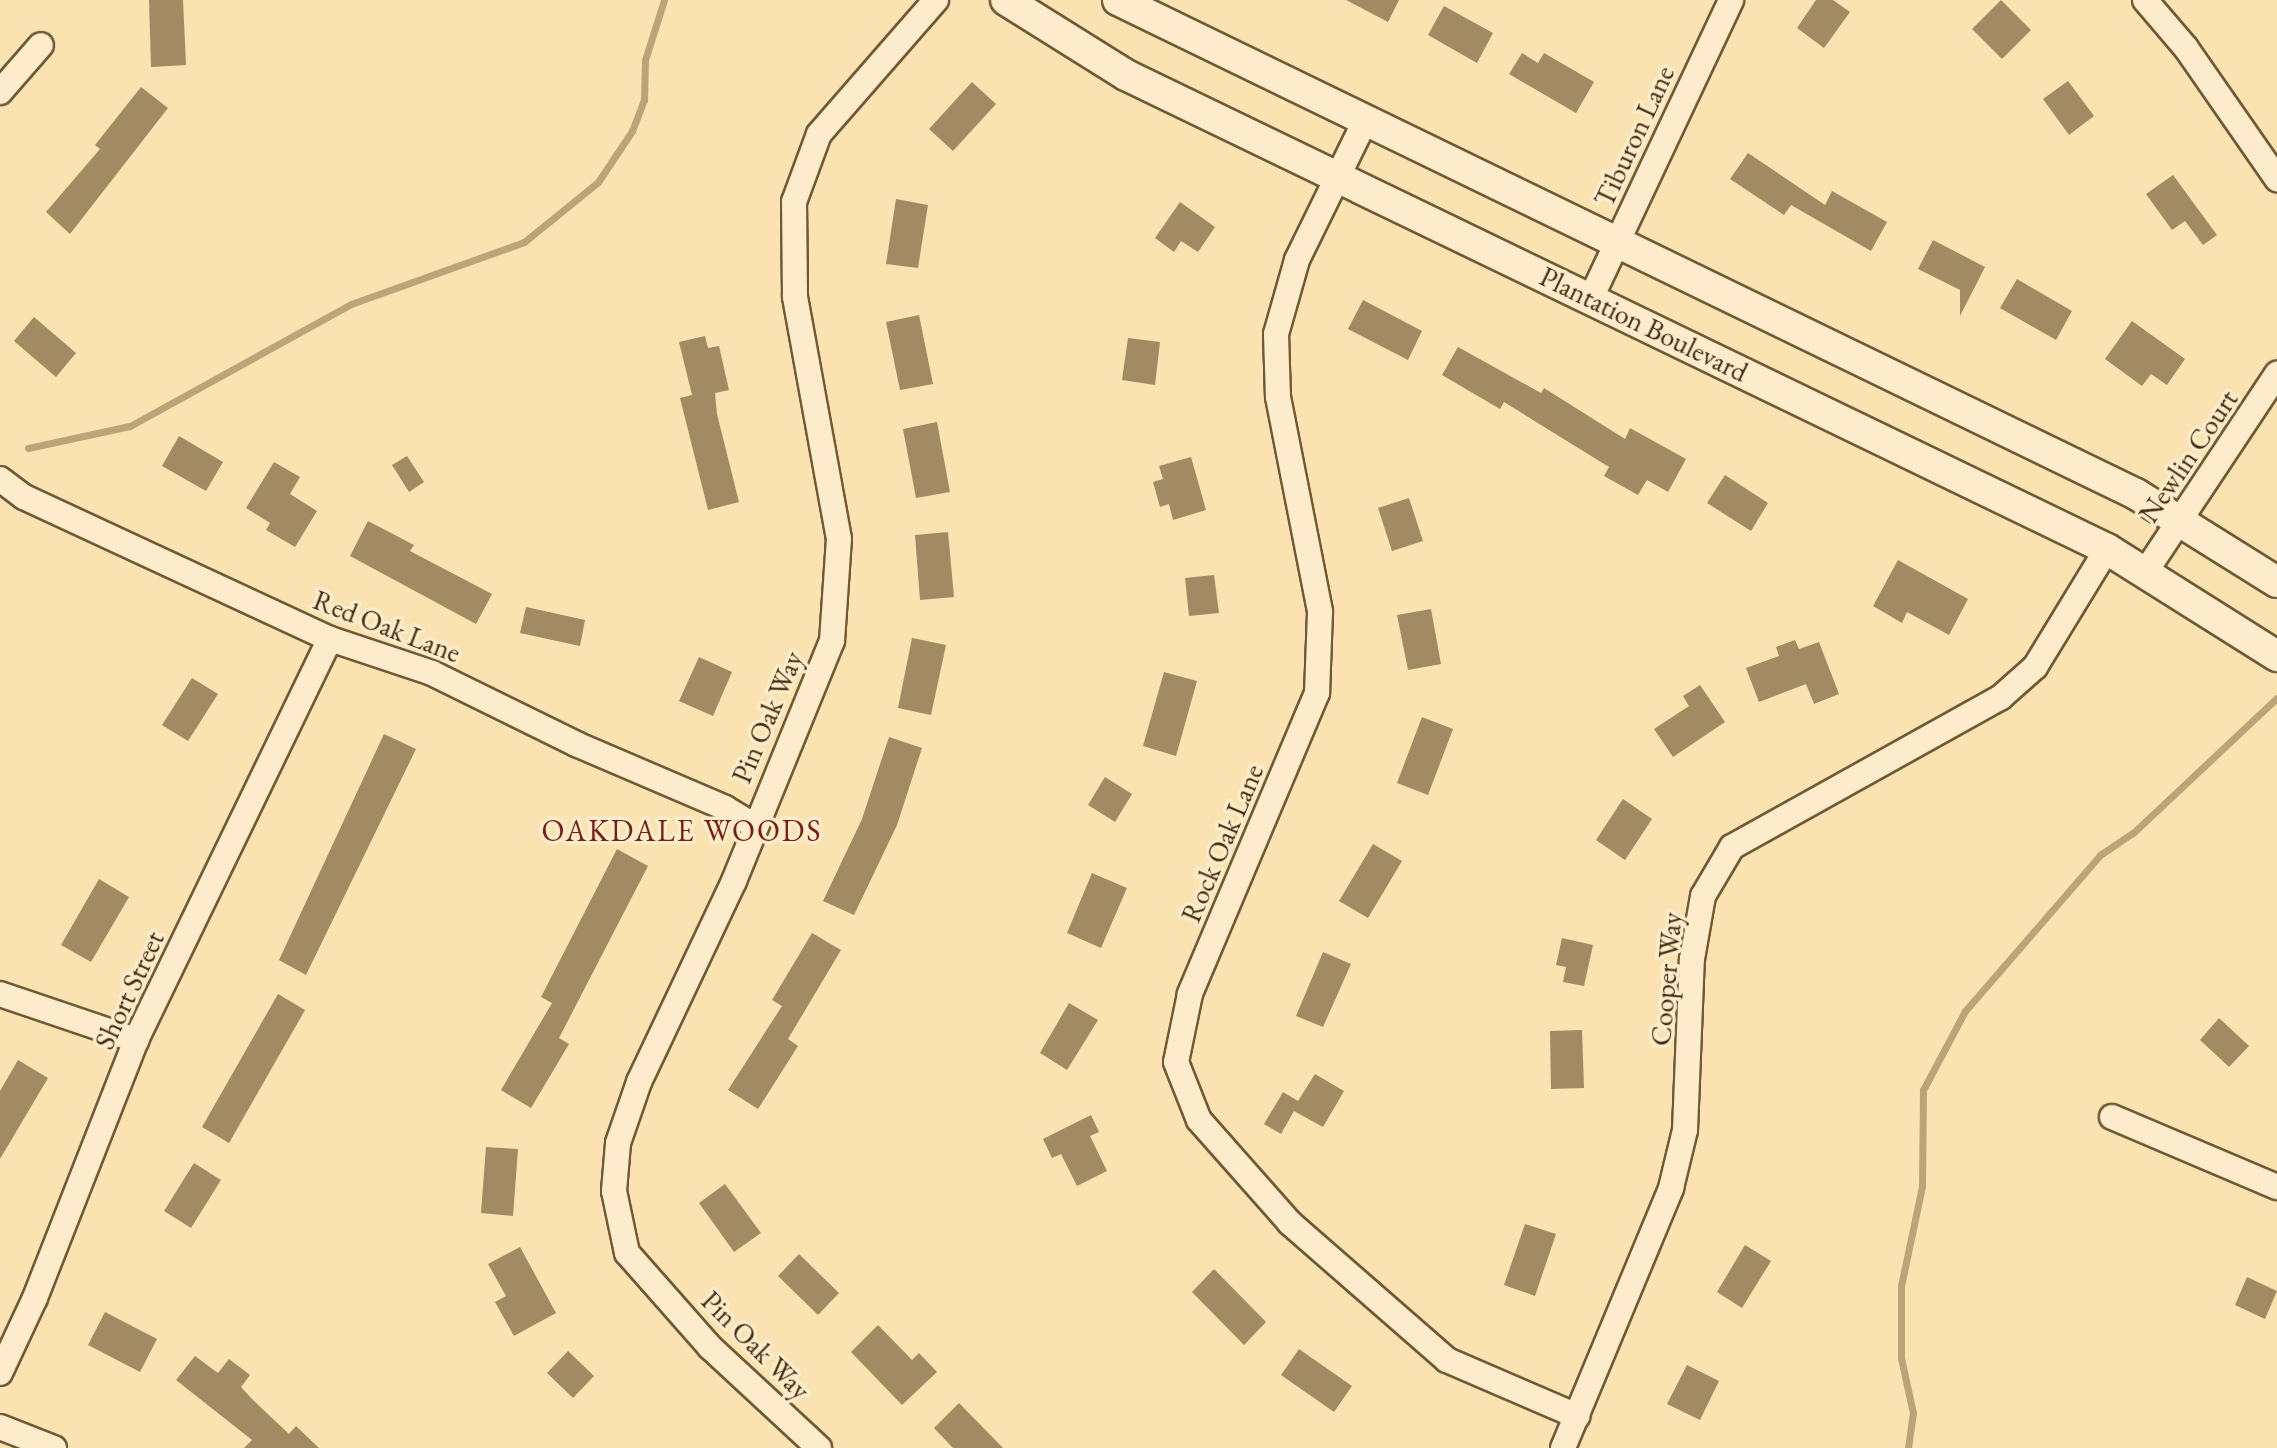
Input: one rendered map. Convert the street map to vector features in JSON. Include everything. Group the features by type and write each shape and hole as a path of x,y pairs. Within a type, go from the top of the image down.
{"street":[{"name":"Pin Oak Way","path":"819,1448 710,1347 627,1253 614,1191 618,1143 639,1082 734,881 753,825 832,641 839,539 795,296 794,202 819,134 936,0"},
{"name":"Plantation Boulevard","path":"1006,0 1126,75 2107,549 2277,656"},
{"path":"1118,0 2182,519 2277,582"},
{"name":"Tiburon Lane","path":"1591,298 1731,0"},
{"path":"2145,0 2186,48 2277,179"},
{"path":"0,92 41,45"},
{"name":"Rock Oak Lane","path":"1365,121 1297,260 1276,334 1278,397 1320,612 1317,693 1190,994 1176,1062 1199,1120 1290,1223 1447,1360 1577,1416"},
{"name":"Newlin Court","path":"2146,571 2277,374"},
{"name":"Red Oak Lane","path":"0,479 24,497 330,639 432,673 576,744 725,808 753,825"},
{"name":"Cooper Way","path":"1563,1448 1671,1188 1685,1130 1692,959 1703,896 1732,847 2000,698 2035,667 2107,549"},
{"name":"Short Street","path":"0,1373 35,1298 136,1040 330,639"},
{"path":"0,994 136,1040"},
{"path":"2112,1117 2277,1187"},
{"path":"0,1427 54,1448"}],"building":[{"path":"149,0 183,0 186,65 151,67"},
{"path":"1346,0 1399,0 1388,22"},
{"path":"1816,0 1833,0 1850,12 1824,48 1797,28"},
{"path":"2001,0 2031,30 2002,59 1972,29"},
{"path":"1444,6 1493,33 1477,63 1428,35"},
{"path":"1522,53 1538,63 1544,53 1594,82 1576,113 1509,74"},
{"path":"2068,81 2094,116 2069,135 2043,99"},
{"path":"972,82 996,104 953,151 929,129"},
{"path":"141,87 168,108 70,234 46,212 100,149 95,145"},
{"path":"1748,153 1825,205 1832,191 1887,222 1871,251 1791,205 1784,215 1730,179"},
{"path":"2173,175 2217,235 2203,245 2185,221 2172,230 2146,194"},
{"path":"896,199 928,205 918,268 886,264"},
{"path":"1180,202 1215,227 1198,252 1181,241 1174,252 1155,238"},
{"path":"1933,240 1985,267 1960,316 1960,290 1918,269"},
{"path":"2017,279 2072,311 2056,340 2000,308"},
{"path":"1363,300 1422,331 1408,360 1348,329"},
{"path":"919,315 933,384 900,390 886,322"},
{"path":"34,317 76,353 56,377 14,341"},
{"path":"2132,321 2185,359 2167,385 2151,374 2142,386 2105,359"},
{"path":"705,336 708,348 719,346 729,390 715,393 717,414 739,502 708,510 680,398 692,395 679,342"},
{"path":"1128,338 1160,342 1155,385 1122,380"},
{"path":"1458,347 1541,393 1544,388 1625,439 1630,428 1686,459 1668,492 1647,480 1638,495 1604,476 1609,467 1504,402 1500,409 1442,375"},
{"path":"937,422 950,492 916,498 903,429"},
{"path":"179,436 223,462 206,491 162,466"},
{"path":"407,456 424,482 409,492 392,465"},
{"path":"1191,457 1206,510 1173,520 1169,504 1160,507 1153,482 1163,479 1159,466"},
{"path":"274,462 300,477 290,494 317,511 295,547 266,530 270,523 246,508"},
{"path":"1725,475 1768,503 1751,531 1707,503"},
{"path":"1409,498 1423,541 1392,551 1378,508"},
{"path":"368,521 414,545 410,551 492,594 476,624 350,556"},
{"path":"948,532 954,597 920,600 915,535"},
{"path":"1898,560 1968,599 1949,635 1907,612 1902,623 1873,606"},
{"path":"1214,575 1219,613 1189,616 1185,578"},
{"path":"526,607 585,620 580,646 520,633"},
{"path":"1431,609 1441,664 1408,670 1397,615"},
{"path":"912,638 946,645 931,715 898,708"},
{"path":"1795,640 1799,649 1819,642 1839,694 1814,704 1806,684 1759,702 1746,668 1779,656 1776,647"},
{"path":"699,657 732,672 713,716 679,701"},
{"path":"1164,672 1197,681 1176,756 1143,746"},
{"path":"192,678 218,694 188,741 162,725"},
{"path":"1700,685 1725,722 1673,757 1654,729 1689,706 1683,696"},
{"path":"1422,717 1453,729 1428,795 1397,783"},
{"path":"384,734 416,749 306,975 279,960"},
{"path":"889,737 922,748 897,825 854,915 823,901 862,819"},
{"path":"1105,777 1132,794 1115,822 1088,805"},
{"path":"1623,799 1652,819 1625,860 1596,840"},
{"path":"1373,844 1402,861 1368,918 1339,901"},
{"path":"617,849 648,866 559,1038 569,1044 531,1108 501,1090 552,1003 541,997"},
{"path":"1092,873 1127,888 1101,948 1067,933"},
{"path":"99,879 129,897 91,962 61,945"},
{"path":"812,933 841,950 788,1039 798,1046 758,1109 728,1090 782,1006 772,1000"},
{"path":"1562,938 1593,945 1584,986 1563,982 1566,967 1556,965"},
{"path":"1323,952 1351,964 1323,1027 1296,1016"},
{"path":"278,994 305,1010 229,1143 202,1127"},
{"path":"1069,1003 1098,1020 1067,1070 1040,1053"},
{"path":"2219,1018 2249,1046 2229,1067 2200,1040"},
{"path":"1582,1030 1584,1088 1551,1089 1550,1031"},
{"path":"18,1060 48,1078 0,1159 0,1091"},
{"path":"1315,1074 1344,1091 1323,1127 1294,1111 1281,1134 1264,1124 1283,1092 1298,1101"},
{"path":"1091,1115 1099,1132 1090,1136 1107,1171 1077,1186 1061,1154 1052,1158 1043,1139"},
{"path":"486,1147 518,1149 513,1216 481,1213"},
{"path":"194,1163 221,1180 191,1228 164,1211"},
{"path":"725,1184 761,1233 734,1252 699,1203"},
{"path":"1525,1224 1556,1234 1535,1296 1504,1285"},
{"path":"1745,1245 1771,1261 1742,1308 1717,1292"},
{"path":"520,1247 556,1313 514,1336 495,1302 506,1296 488,1264"},
{"path":"799,1254 839,1293 818,1315 778,1276"},
{"path":"1214,1269 1266,1322 1244,1345 1192,1292"},
{"path":"2247,1277 2277,1291 2265,1319 2235,1305"},
{"path":"105,1312 157,1339 140,1372 88,1345"},
{"path":"878,1325 912,1360 919,1353 937,1372 902,1405 851,1352"},
{"path":"1299,1349 1352,1386 1334,1412 1281,1375"},
{"path":"568,1351 594,1376 573,1398 547,1373"},
{"path":"195,1356 218,1373 229,1359 250,1375 241,1387 253,1400 289,1434 296,1426 319,1448 244,1448 252,1440 176,1380"},
{"path":"1687,1365 1719,1381 1700,1420 1667,1404"},
{"path":"959,1403 1003,1448 953,1448 934,1428"}],"waterway":[{"path":"28,448 130,426 351,304 524,242 598,182 632,131 644,100 645,60 664,0"},
{"path":"1908,1448 1913,1413 1901,1358 1901,1286 1922,1186 1923,1090 1965,1011 2100,855 2133,833 2277,698"}],"district":[{"name":"OAKDALE WOODS","path":"682,831"}]}
